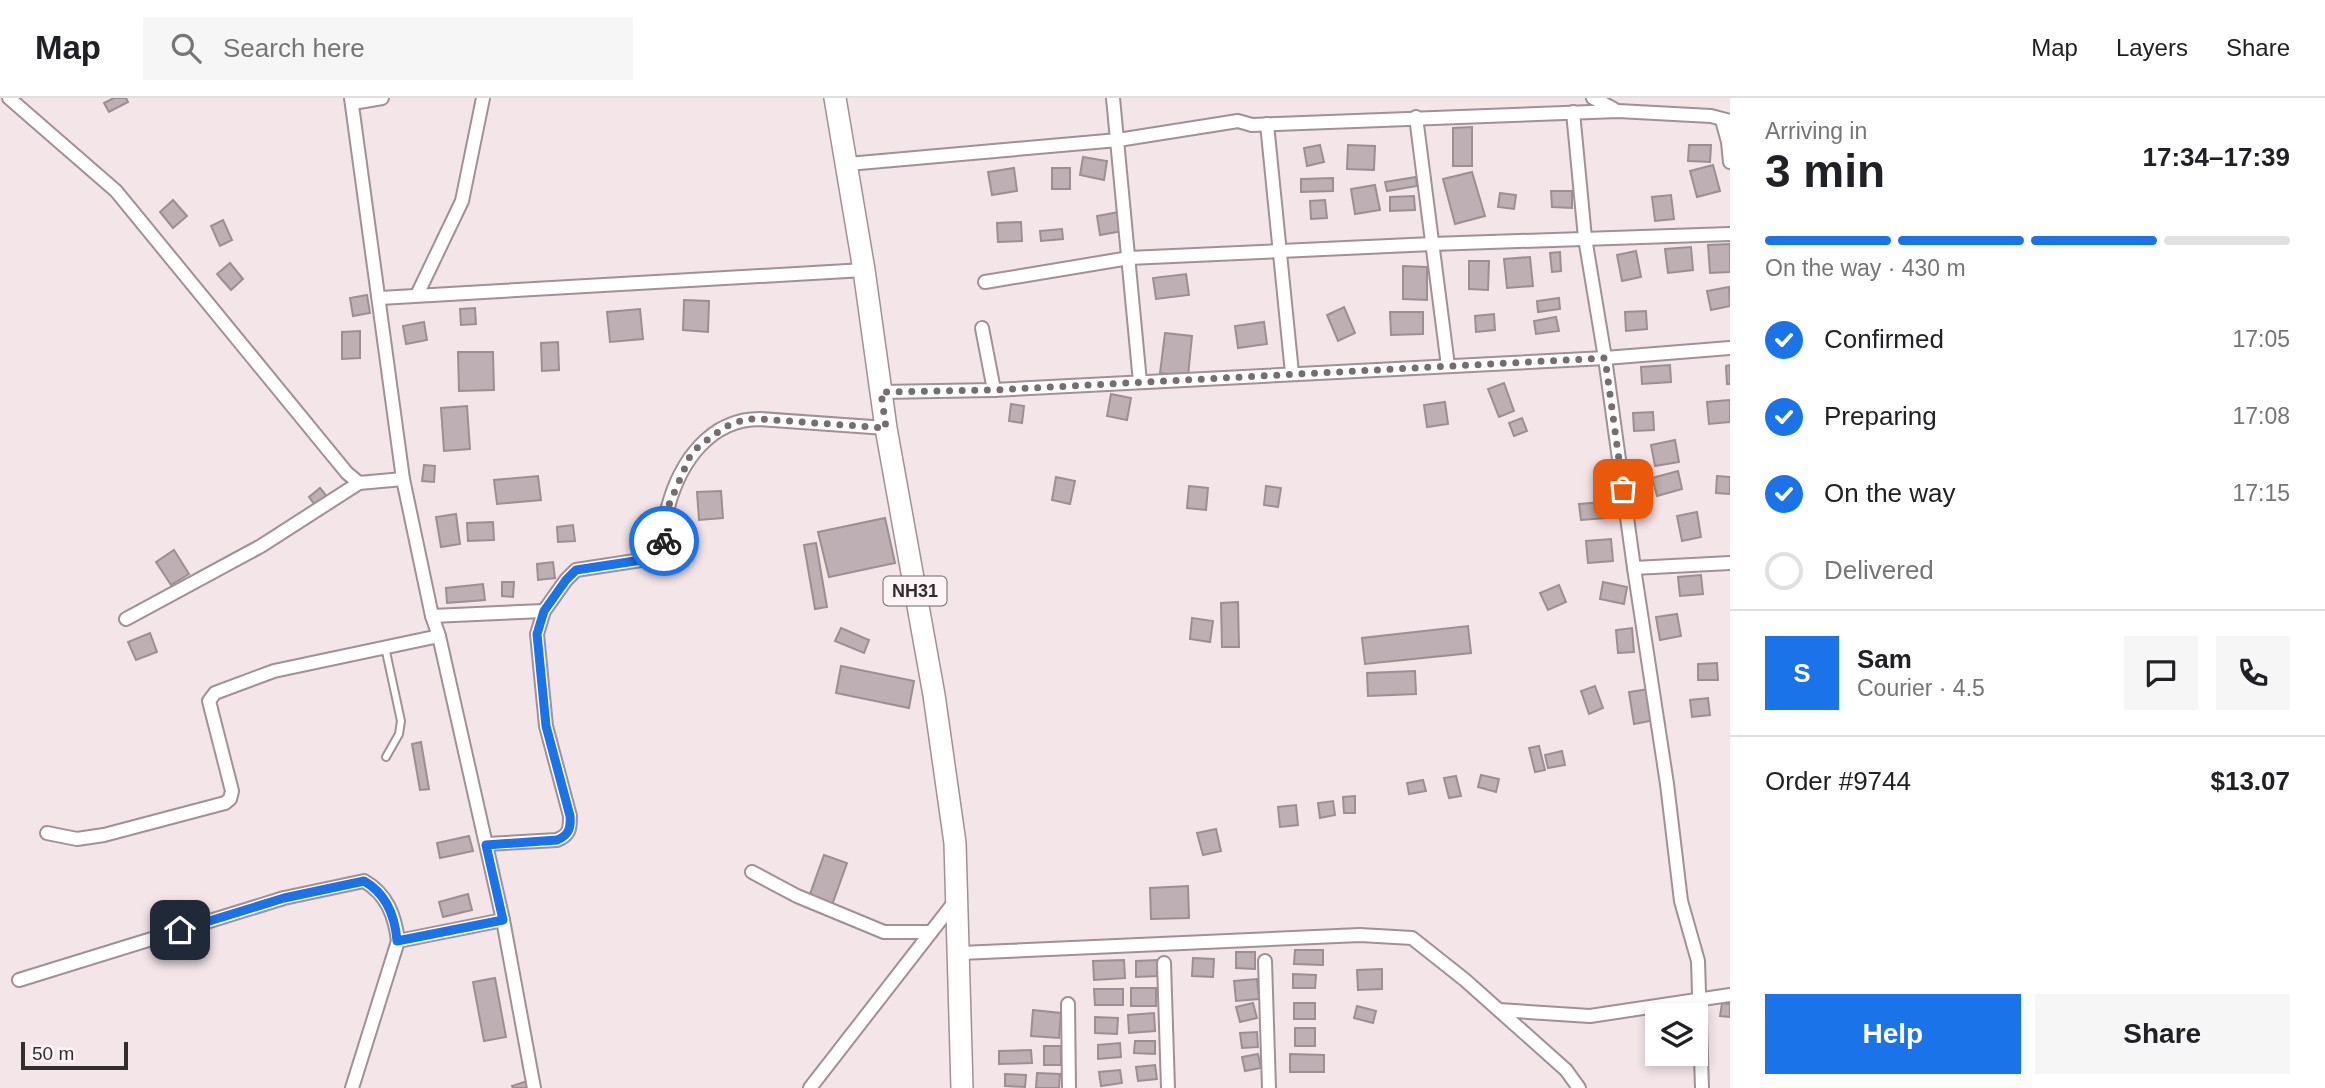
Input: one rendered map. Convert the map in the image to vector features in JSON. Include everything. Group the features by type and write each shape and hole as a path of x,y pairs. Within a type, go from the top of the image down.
{"highway":[{"name":"NH31","path":"835,98 848,164 886,428 934,695 955,844 962,1088"}],"street":[{"path":"9,98 116,191 359,483"},
{"path":"382,98 352,101 404,479 432,616 439,636 503,920 534,1088"},
{"path":"1113,98 1140,382"},
{"path":"1593,98 1618,111"},
{"path":"417,295 463,201 480,99"},
{"path":"848,164 1118,140 1238,121 1252,125 1618,111 1711,116 1726,120 1730,162"},
{"path":"1573,112 1585,238 1667,784 1681,901 1698,961 1702,1088"},
{"path":"1416,117 1448,366"},
{"path":"1267,124 1292,373"},
{"path":"985,282 1129,258 1730,234"},
{"path":"380,298 864,270"},
{"path":"982,328 994,390"},
{"path":"881,392 994,390 1605,358 1730,348"},
{"path":"486,845 557,840 565,837 570,828 570,816 546,726 537,634 544,611 566,580 576,570 648,559 657,554 663,546 668,507 690,456 725,427 745,419 760,419 886,428"},
{"path":"127,619 261,546 359,483 404,479"},
{"path":"1634,568 1730,563"},
{"path":"432,616 544,611"},
{"path":"47,833 77,839 104,835 225,803 230,799 232,791 209,701 212,696 274,671 439,636"},
{"path":"752,872 797,896 884,932 931,932"},
{"path":"19,980 284,898 364,881 378,889 383,896 396,926 397,941 352,1088"},
{"path":"810,1088 957,900"},
{"path":"397,941 503,920"},
{"path":"960,953 1360,935 1412,938 1566,1070 1579,1088"},
{"path":"1265,961 1269,1088"},
{"path":"1164,963 1168,1088"},
{"path":"1499,1010 1590,1016 1730,995"},
{"path":"1068,1004 1069,1088"}],"lane":[{"path":"385,647 401,721 399,734 386,757"}],"building":[{"path":"114,98 126,98 128,102 109,112 104,103"},
{"path":"1472,127 1472,166 1453,166 1453,128"},
{"path":"1320,145 1324,162 1307,166 1304,148"},
{"path":"1348,145 1375,146 1374,170 1347,169"},
{"path":"1689,145 1711,145 1710,162 1688,161"},
{"path":"1083,157 1107,161 1104,180 1080,175"},
{"path":"1713,165 1720,191 1697,197 1690,171"},
{"path":"1014,168 1017,191 992,195 988,172"},
{"path":"1052,168 1070,168 1070,189 1052,189"},
{"path":"1472,172 1485,216 1455,224 1443,179"},
{"path":"1416,177 1417,186 1387,191 1385,182"},
{"path":"1333,178 1333,191 1301,192 1301,179"},
{"path":"1375,185 1380,210 1355,214 1351,189"},
{"path":"1551,191 1572,191 1572,208 1552,207"},
{"path":"1500,193 1516,195 1514,209 1498,207"},
{"path":"1671,195 1674,219 1655,221 1652,197"},
{"path":"1414,196 1415,210 1390,211 1390,197"},
{"path":"173,200 187,216 173,228 160,212"},
{"path":"1325,200 1327,218 1311,219 1310,201"},
{"path":"1119,212 1123,231 1100,235 1097,216"},
{"path":"223,220 232,240 220,246 211,226"},
{"path":"1021,222 1022,241 998,242 997,223"},
{"path":"1062,229 1063,239 1041,241 1040,231"},
{"path":"1730,244 1730,272 1710,273 1708,245"},
{"path":"1691,247 1693,270 1668,273 1665,249"},
{"path":"1636,251 1641,277 1622,281 1617,255"},
{"path":"1560,252 1561,271 1552,272 1550,253"},
{"path":"1530,257 1533,286 1507,288 1504,259"},
{"path":"1469,261 1489,261 1488,290 1469,289"},
{"path":"230,263 243,279 231,290 217,274"},
{"path":"1403,266 1427,267 1427,300 1403,299"},
{"path":"1186,274 1189,295 1156,299 1153,278"},
{"path":"1729,287 1730,306 1711,310 1707,291"},
{"path":"367,295 370,313 353,316 350,298"},
{"path":"1559,298 1560,309 1538,312 1537,301"},
{"path":"684,300 709,301 708,332 683,330"},
{"path":"1344,307 1355,333 1338,341 1327,315"},
{"path":"475,308 476,324 461,325 460,309"},
{"path":"640,309 643,339 610,342 607,312"},
{"path":"1646,311 1647,329 1626,331 1625,312"},
{"path":"1390,312 1423,312 1423,334 1391,335"},
{"path":"1494,314 1495,330 1476,332 1475,316"},
{"path":"1556,317 1559,331 1536,334 1534,321"},
{"path":"424,322 427,340 406,344 403,326"},
{"path":"1264,322 1267,344 1238,348 1235,326"},
{"path":"360,331 360,358 342,359 342,332"},
{"path":"1165,333 1192,336 1188,376 1160,373"},
{"path":"558,342 559,370 542,371 541,343"},
{"path":"458,352 493,352 494,390 459,391"},
{"path":"1670,365 1671,382 1642,384 1641,367"},
{"path":"1730,365 1730,384 1727,384 1726,366"},
{"path":"1504,383 1514,411 1499,417 1488,389"},
{"path":"1111,394 1131,398 1127,420 1107,416"},
{"path":"1730,400 1730,422 1709,424 1707,402"},
{"path":"1445,402 1448,424 1427,427 1424,405"},
{"path":"1011,404 1024,406 1022,423 1009,421"},
{"path":"467,406 470,449 444,451 441,408"},
{"path":"1653,412 1654,430 1634,431 1633,413"},
{"path":"1522,418 1527,431 1514,436 1509,423"},
{"path":"1675,440 1679,462 1655,466 1651,445"},
{"path":"424,465 435,466 434,482 422,481"},
{"path":"1678,471 1682,489 1657,496 1652,478"},
{"path":"538,476 541,500 497,504 494,480"},
{"path":"1717,476 1730,477 1730,494 1716,493"},
{"path":"1056,477 1075,481 1070,504 1052,500"},
{"path":"1189,486 1208,488 1206,510 1187,508"},
{"path":"1266,486 1281,488 1278,507 1264,505"},
{"path":"320,488 329,499 317,508 309,497"},
{"path":"721,491 723,518 699,520 697,492"},
{"path":"1603,502 1605,518 1581,520 1579,504"},
{"path":"1697,512 1701,537 1682,541 1677,516"},
{"path":"456,514 460,544 441,547 436,517"},
{"path":"885,518 895,563 829,577 818,532"},
{"path":"493,522 494,540 468,541 467,523"},
{"path":"573,525 575,541 558,542 557,527"},
{"path":"1611,539 1613,561 1588,563 1586,541"},
{"path":"816,543 827,607 815,609 804,545"},
{"path":"174,550 189,574 171,585 156,562"},
{"path":"553,562 555,578 538,580 537,564"},
{"path":"1701,575 1703,594 1680,596 1678,577"},
{"path":"502,582 514,582 513,597 502,596"},
{"path":"1603,582 1627,587 1624,604 1600,599"},
{"path":"483,584 485,600 447,603 446,588"},
{"path":"1559,585 1566,602 1548,610 1540,593"},
{"path":"1238,602 1239,647 1222,647 1221,603"},
{"path":"1677,614 1681,636 1660,640 1656,617"},
{"path":"1192,618 1213,621 1210,642 1190,639"},
{"path":"1468,626 1471,653 1365,664 1362,638"},
{"path":"841,628 869,640 864,653 835,641"},
{"path":"1632,628 1634,652 1618,653 1616,630"},
{"path":"150,633 157,652 136,660 128,642"},
{"path":"1717,663 1718,680 1698,680 1698,664"},
{"path":"841,666 914,681 909,708 836,693"},
{"path":"1415,671 1416,694 1368,696 1367,673"},
{"path":"1595,686 1603,708 1589,714 1581,691"},
{"path":"1649,689 1655,720 1634,724 1629,692"},
{"path":"1708,698 1710,715 1692,717 1690,700"},
{"path":"421,742 429,789 420,790 412,744"},
{"path":"1539,746 1545,770 1535,772 1529,748"},
{"path":"1562,751 1565,765 1548,768 1545,755"},
{"path":"1481,775 1499,779 1496,792 1478,787"},
{"path":"1456,776 1461,796 1449,798 1444,778"},
{"path":"1423,780 1426,791 1409,794 1407,783"},
{"path":"1355,796 1355,813 1344,813 1343,797"},
{"path":"1333,801 1335,815 1320,818 1318,803"},
{"path":"1296,805 1298,825 1280,827 1278,807"},
{"path":"1216,829 1221,851 1203,855 1197,833"},
{"path":"469,836 473,851 440,858 437,843"},
{"path":"824,855 847,863 832,905 809,897"},
{"path":"1188,886 1189,918 1151,919 1150,888"},
{"path":"468,894 472,910 443,917 439,902"},
{"path":"1295,950 1323,950 1323,965 1294,964"},
{"path":"1236,952 1255,952 1255,969 1236,968"},
{"path":"1193,958 1214,959 1213,977 1192,976"},
{"path":"1124,960 1125,978 1094,980 1093,961"},
{"path":"1157,960 1157,976 1136,977 1136,961"},
{"path":"1382,969 1382,989 1358,990 1357,970"},
{"path":"1293,974 1316,975 1315,988 1293,988"},
{"path":"495,978 506,1037 484,1041 473,982"},
{"path":"1257,979 1259,999 1236,1001 1234,981"},
{"path":"1131,988 1156,988 1156,1006 1131,1006"},
{"path":"1094,989 1123,989 1123,1005 1095,1005"},
{"path":"1253,1003 1257,1018 1240,1022 1236,1007"},
{"path":"1294,1003 1315,1003 1315,1019 1294,1019"},
{"path":"1722,1003 1730,1004 1730,1017 1720,1016"},
{"path":"1357,1006 1376,1011 1373,1023 1354,1018"},
{"path":"1033,1010 1061,1013 1059,1038 1031,1036"},
{"path":"1154,1013 1155,1031 1129,1033 1128,1015"},
{"path":"1095,1017 1118,1018 1117,1034 1095,1033"},
{"path":"1295,1028 1315,1028 1315,1046 1295,1046"},
{"path":"1257,1032 1258,1047 1242,1048 1240,1033"},
{"path":"1135,1041 1155,1041 1155,1054 1134,1053"},
{"path":"1120,1043 1121,1057 1098,1059 1098,1045"},
{"path":"1044,1046 1061,1046 1061,1065 1044,1065"},
{"path":"1031,1050 1032,1063 999,1064 999,1051"},
{"path":"1258,1054 1261,1068 1245,1071 1242,1057"},
{"path":"1290,1054 1324,1055 1324,1072 1290,1072"},
{"path":"1155,1065 1157,1079 1138,1081 1136,1067"},
{"path":"1120,1070 1122,1083 1101,1086 1099,1072"},
{"path":"1037,1073 1060,1074 1059,1088 1036,1088"},
{"path":"1005,1074 1026,1075 1025,1087 1005,1086"},
{"path":"527,1081 529,1088 512,1086"}],"way so far":[{"path":"664,541 668,507 690,456 725,427 745,419 760,419 886,428 881,392 994,390 1605,358 1623,489"}],"route":[{"path":"180,930 284,898 364,881 378,889 383,896 396,926 397,941 503,920 486,845 557,840 565,837 570,828 570,816 546,726 537,634 544,611 576,570 648,559 657,554 664,541"}]}
